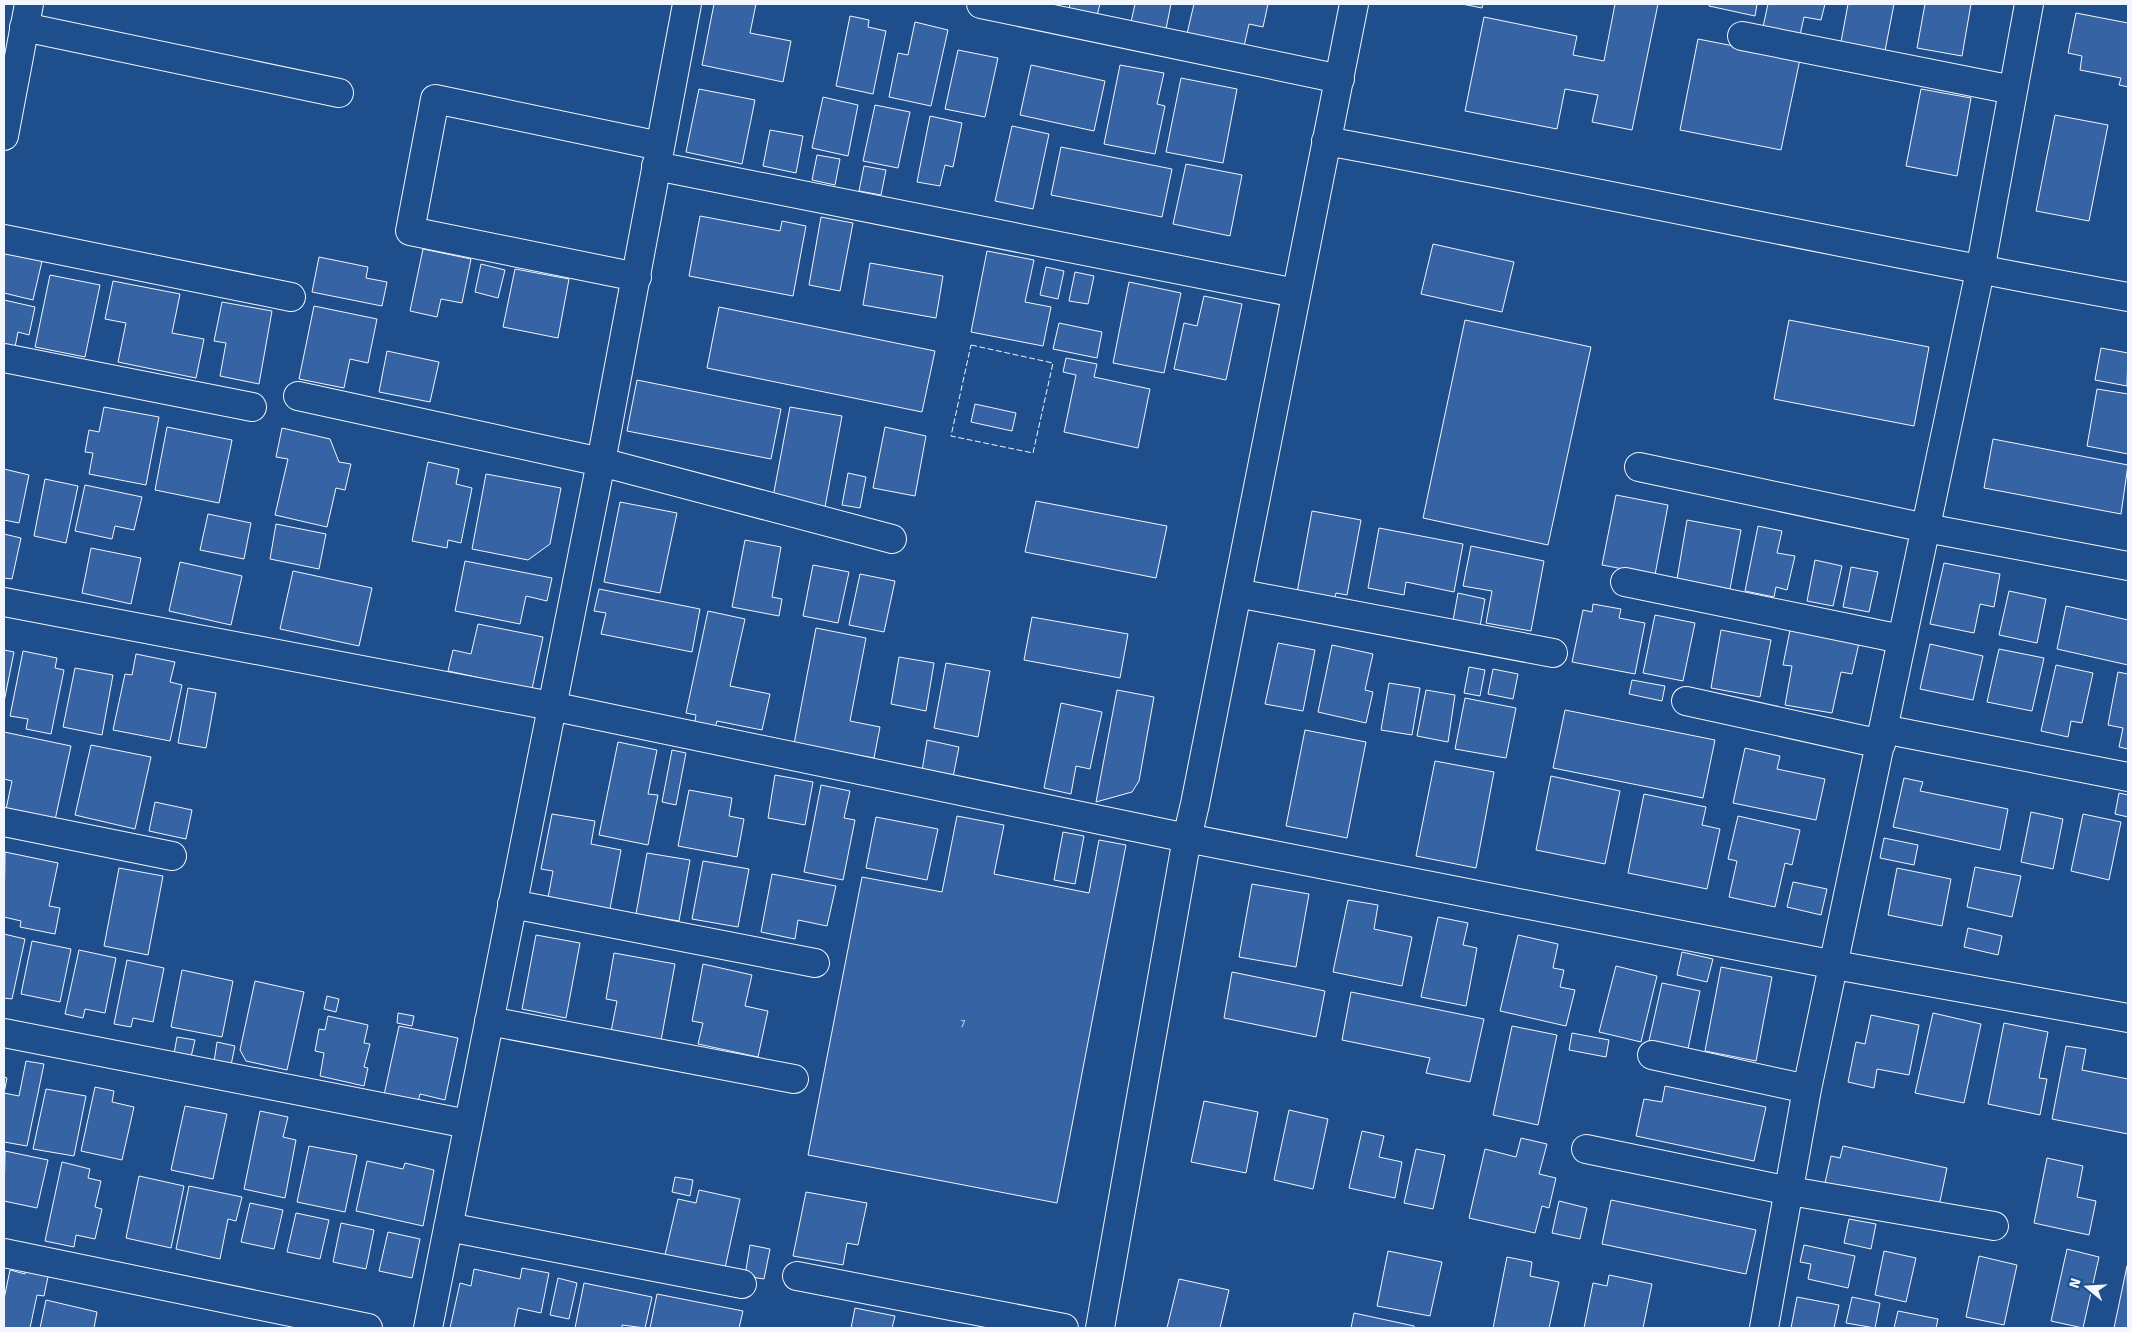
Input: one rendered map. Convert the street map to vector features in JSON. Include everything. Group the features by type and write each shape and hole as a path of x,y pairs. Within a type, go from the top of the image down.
{"street":[{"path":"428,1328 601,462 687,4"},
{"path":"981,4 1340,79"},
{"path":"1100,1328 1186,838 1196,804 1354,4"},
{"path":"1764,1328 1807,1089 1835,965 1901,639 1980,271 2029,4"},
{"path":"4,136 26,16 339,93"},
{"path":"1742,36 2014,90"},
{"path":"637,277 410,231 435,99 658,156 1296,294"},
{"path":"1326,141 1451,164 1980,271 2128,297"},
{"path":"4,239 291,297"},
{"path":"4,358 252,407"},
{"path":"298,396 601,462 892,539"},
{"path":"1639,467 1926,528 2128,566"},
{"path":"1624,582 1901,639"},
{"path":"1237,593 1553,652"},
{"path":"4,602 551,706 1186,838 1835,965 2128,1018"},
{"path":"1686,701 1882,737 2128,777"},
{"path":"4,822 172,856"},
{"path":"512,904 815,963"},
{"path":"489,1021 794,1079"},
{"path":"4,1033 468,1124"},
{"path":"1652,1054 1807,1089"},
{"path":"1586,1149 1790,1190 1994,1226"},
{"path":"448,1227 742,1284"},
{"path":"4,1253 368,1328"},
{"path":"797,1276 1064,1328"}],"building":[{"path":"714,4 756,4 750,33 791,41 783,82 702,65"},
{"path":"1070,4 1100,4 1096,19 1068,13"},
{"path":"1135,4 1171,4 1166,29 1131,22"},
{"path":"1194,4 1268,4 1263,27 1249,24 1243,51 1186,38"},
{"path":"1462,4 1483,4 1482,8"},
{"path":"1615,4 1658,4 1632,130 1592,122 1598,95 1565,89 1557,129 1465,111 1484,17 1577,36 1573,55 1604,61"},
{"path":"1709,4 1757,4 1755,16 1709,6"},
{"path":"1768,4 1825,4 1821,20 1804,17 1800,35 1763,27"},
{"path":"1848,4 1894,4 1885,51 1841,42"},
{"path":"1925,4 1971,4 1962,56 1917,48"},
{"path":"2076,13 2128,23 2128,87 2119,85 2121,78 2080,70 2082,56 2068,53"},
{"path":"850,16 869,20 868,27 886,31 873,94 836,86"},
{"path":"915,22 948,30 931,106 889,97 898,53 908,55"},
{"path":"1698,39 1800,59 1781,150 1680,130"},
{"path":"958,50 998,58 985,117 945,109"},
{"path":"1031,65 1105,81 1094,131 1020,115"},
{"path":"1120,65 1164,73 1157,104 1165,106 1155,154 1104,144"},
{"path":"1181,78 1237,89 1223,163 1166,152"},
{"path":"699,89 755,100 742,164 686,152"},
{"path":"1921,89 1971,98 1957,176 1906,166"},
{"path":"823,97 858,105 848,156 812,148"},
{"path":"875,105 910,112 898,168 863,161"},
{"path":"2055,115 2108,125 2089,221 2036,211"},
{"path":"930,116 962,123 953,167 945,165 940,186 917,182"},
{"path":"1012,126 1049,134 1033,209 995,201"},
{"path":"770,130 803,136 796,173 763,166"},
{"path":"1061,147 1172,169 1162,217 1051,195"},
{"path":"817,155 840,159 835,185 812,180"},
{"path":"1186,164 1242,175 1230,236 1173,224"},
{"path":"864,166 886,170 881,195 859,191"},
{"path":"700,216 780,231 782,221 806,226 793,296 689,276"},
{"path":"821,217 853,223 840,291 809,285"},
{"path":"1433,244 1514,262 1502,312 1421,294"},
{"path":"423,249 471,259 462,303 441,299 437,317 410,311"},
{"path":"987,251 1034,260 1025,302 1051,307 1043,346 971,332"},
{"path":"4,253 42,261 33,300 4,293"},
{"path":"319,257 368,267 366,278 387,282 382,306 312,292"},
{"path":"870,263 943,276 936,318 863,305"},
{"path":"481,264 505,270 498,298 475,292"},
{"path":"1046,267 1064,271 1058,299 1040,295"},
{"path":"515,269 569,279 558,338 503,327"},
{"path":"1075,272 1094,276 1088,304 1069,301"},
{"path":"50,275 100,285 85,357 35,347"},
{"path":"113,281 180,294 172,333 204,339 196,378 118,362 126,323 105,319"},
{"path":"1129,282 1181,293 1164,373 1113,363"},
{"path":"1204,296 1242,304 1226,380 1174,369 1184,323 1197,326"},
{"path":"4,300 35,307 29,335 18,332 15,347 4,345"},
{"path":"222,302 272,311 259,384 220,376 226,343 214,341"},
{"path":"314,306 377,319 368,363 350,359 344,388 299,379"},
{"path":"719,307 935,351 922,412 707,368"},
{"path":"1465,320 1591,347 1548,545 1423,518"},
{"path":"1789,320 1929,347 1914,426 1774,399"},
{"path":"1059,323 1102,332 1097,358 1053,349"},
{"path":"2101,348 2128,353 2127,386 2095,380"},
{"path":"387,351 439,362 430,402 379,392"},
{"path":"1066,358 1097,364 1094,377 1150,389 1138,448 1064,432 1076,375 1063,372"},
{"path":"637,380 781,409 771,459 627,431"},
{"path":"2097,389 2128,394 2128,454 2087,446"},
{"path":"975,404 1016,413 1012,431 971,422"},
{"path":"104,407 159,417 146,485 89,474 93,453 85,452 89,430 99,432"},
{"path":"790,407 842,416 825,507 773,497"},
{"path":"167,427 232,440 219,503 155,490"},
{"path":"885,427 926,436 915,496 873,488"},
{"path":"282,428 330,439 339,462 351,464 345,490 336,488 327,527 275,515 288,459 276,457"},
{"path":"1993,439 2128,465 2121,514 1984,488"},
{"path":"428,462 459,469 456,484 472,488 461,543 448,540 447,548 412,541"},
{"path":"4,469 29,475 19,523 4,520"},
{"path":"848,473 866,477 860,508 842,505"},
{"path":"486,474 561,488 550,544 528,560 472,549"},
{"path":"45,479 78,486 66,543 34,536"},
{"path":"85,485 142,497 134,530 115,526 112,539 75,531"},
{"path":"1616,495 1668,505 1655,575 1602,565"},
{"path":"1036,501 1167,526 1156,578 1025,552"},
{"path":"620,502 677,513 660,593 604,582"},
{"path":"1312,511 1361,520 1347,595 1336,593 1333,605 1296,598"},
{"path":"208,514 251,523 244,559 200,550"},
{"path":"1687,520 1741,530 1730,589 1677,579"},
{"path":"276,524 326,534 319,569 270,559"},
{"path":"1758,526 1782,531 1777,553 1795,556 1787,590 1776,587 1774,597 1745,591"},
{"path":"1379,528 1463,544 1454,592 1406,582 1404,595 1368,588"},
{"path":"4,534 21,538 12,579 4,578"},
{"path":"745,540 781,547 772,597 782,599 779,616 732,607"},
{"path":"1471,546 1544,561 1531,631 1486,623 1492,591 1463,586"},
{"path":"91,548 141,558 131,604 82,593"},
{"path":"1815,560 1842,566 1833,606 1807,601"},
{"path":"465,561 552,578 547,601 526,596 520,624 455,611"},
{"path":"180,562 242,576 231,625 169,611"},
{"path":"1944,563 2000,574 1994,607 1980,604 1974,633 1930,624"},
{"path":"813,565 849,572 838,623 803,616"},
{"path":"1851,567 1878,572 1869,612 1843,607"},
{"path":"293,571 372,588 359,646 280,629"},
{"path":"860,574 895,581 884,632 849,625"},
{"path":"599,589 700,609 692,652 601,634 606,613 594,611"},
{"path":"2009,591 2046,599 2037,643 1999,635"},
{"path":"1458,593 1485,599 1479,632 1452,626"},
{"path":"1593,604 1621,609 1619,618 1645,623 1635,674 1572,662 1583,610 1592,612"},
{"path":"2066,606 2128,620 2128,665 2057,649"},
{"path":"708,611 745,619 730,686 770,694 762,730 717,721 714,731 694,727 696,715 686,713"},
{"path":"1655,615 1695,623 1683,681 1643,673"},
{"path":"1032,617 1128,634 1120,678 1024,660"},
{"path":"478,624 543,637 532,689 448,671 453,650 471,654"},
{"path":"816,628 866,638 850,721 880,727 874,758 794,744"},
{"path":"1721,630 1771,640 1760,697 1711,688"},
{"path":"1790,630 1859,643 1852,674 1841,672 1832,713 1785,705 1792,666 1783,665"},
{"path":"1278,643 1315,650 1303,711 1265,704"},
{"path":"1930,644 1983,656 1973,700 1920,689"},
{"path":"1332,645 1373,654 1365,690 1373,692 1366,723 1318,712"},
{"path":"1999,649 2044,658 2032,711 1987,702"},
{"path":"4,650 14,652 4,702"},
{"path":"23,651 57,658 55,668 64,670 51,734 26,729 28,719 10,716"},
{"path":"136,654 175,662 170,682 182,685 170,741 113,730 125,674 132,675"},
{"path":"899,657 934,663 926,711 891,704"},
{"path":"946,663 990,671 978,737 934,728"},
{"path":"2056,665 2093,673 2082,723 2071,721 2068,737 2041,731"},
{"path":"1469,667 1485,670 1480,696 1464,693"},
{"path":"75,668 113,675 102,735 63,727"},
{"path":"1493,669 1518,674 1513,699 1488,694"},
{"path":"2118,672 2128,674 2128,749 2119,747 2123,728 2108,725"},
{"path":"1632,680 1665,686 1662,701 1629,694"},
{"path":"1389,683 1420,688 1412,735 1381,730"},
{"path":"188,688 216,693 206,748 178,743"},
{"path":"1117,690 1154,697 1139,781 1132,792 1096,802"},
{"path":"1426,690 1455,695 1448,742 1417,736"},
{"path":"1465,698 1516,708 1506,758 1455,749"},
{"path":"1061,703 1102,712 1090,769 1076,766 1071,794 1044,788"},
{"path":"1565,710 1715,740 1703,798 1553,768"},
{"path":"1305,730 1366,742 1347,838 1286,826"},
{"path":"4,732 71,746 55,820 6,809 12,781 4,779"},
{"path":"927,740 959,747 953,777 922,771"},
{"path":"618,742 657,750 648,794 658,795 648,845 599,835"},
{"path":"91,745 151,757 135,829 75,815"},
{"path":"1745,748 1780,756 1777,769 1825,779 1816,820 1733,803"},
{"path":"672,750 686,753 676,805 662,802"},
{"path":"1435,761 1494,772 1476,868 1416,856"},
{"path":"775,775 813,782 805,825 768,818"},
{"path":"1551,776 1620,791 1605,864 1536,850"},
{"path":"1904,778 1923,782 1920,791 2008,809 2000,850 1893,827"},
{"path":"821,785 850,791 844,818 855,820 843,880 804,872"},
{"path":"689,790 732,798 729,816 744,819 737,857 678,846"},
{"path":"2119,793 2128,795 2128,817 2115,814"},
{"path":"1644,794 1706,807 1702,825 1720,829 1707,889 1628,873"},
{"path":"155,802 192,810 186,839 149,831"},
{"path":"2031,812 2063,819 2053,869 2021,862"},
{"path":"552,814 595,821 591,844 621,850 609,914 547,903 553,871 541,869"},
{"path":"2083,814 2121,822 2109,880 2071,871"},
{"path":"957,816 1004,825 994,874 1089,893 1099,840 1126,845 1057,1203 808,1155 862,877 942,892"},
{"path":"1738,816 1800,830 1792,865 1785,863 1775,907 1729,897 1737,861 1728,859"},
{"path":"876,817 938,829 927,880 866,868"},
{"path":"1063,832 1084,836 1075,884 1054,880"},
{"path":"1884,838 1918,845 1914,865 1880,858"},
{"path":"5,852 58,863 49,906 60,908 55,934 20,927 21,921 4,917"},
{"path":"647,853 690,860 679,921 636,914"},
{"path":"703,861 749,869 738,927 692,919"},
{"path":"1975,867 2021,876 2012,917 1967,907"},
{"path":"119,868 163,876 148,955 104,946"},
{"path":"1897,868 1951,879 1942,926 1888,915"},
{"path":"772,874 836,886 827,926 798,920 795,939 761,932"},
{"path":"1793,882 1827,889 1821,915 1787,907"},
{"path":"1252,884 1309,894 1296,967 1239,957"},
{"path":"1348,900 1378,905 1374,929 1412,937 1402,986 1333,972"},
{"path":"1438,917 1468,923 1463,945 1477,948 1466,1006 1421,997"},
{"path":"1968,928 2002,936 1998,955 1964,947"},
{"path":"4,934 25,939 12,999 4,998"},
{"path":"536,935 580,943 566,1018 522,1009"},
{"path":"1518,935 1558,944 1553,968 1564,970 1560,987 1575,990 1566,1026 1500,1011"},
{"path":"32,941 71,949 60,1002 21,994"},
{"path":"79,950 116,958 105,1013 85,1009 83,1018 65,1014"},
{"path":"1682,952 1713,959 1707,982 1677,975"},
{"path":"614,953 675,964 660,1046 610,1037 617,1001 606,999"},
{"path":"127,960 164,968 153,1022 133,1018 131,1027 114,1024"},
{"path":"703,964 752,975 745,1006 768,1011 758,1057 698,1044 703,1023 692,1021"},
{"path":"1616,966 1657,976 1641,1042 1599,1032"},
{"path":"1721,967 1772,977 1756,1061 1705,1051"},
{"path":"182,970 233,981 222,1037 171,1027"},
{"path":"1232,972 1325,991 1316,1037 1224,1018"},
{"path":"255,981 304,992 287,1070 246,1061 240,1050"},
{"path":"1662,983 1700,991 1688,1049 1649,1041"},
{"path":"1351,992 1484,1019 1470,1082 1426,1073 1430,1058 1342,1040"},
{"path":"327,996 339,999 336,1012 324,1009"},
{"path":"398,1013 414,1016 412,1026 397,1023"},
{"path":"1933,1013 1981,1024 1964,1103 1915,1093"},
{"path":"1871,1015 1919,1025 1909,1075 1877,1069 1874,1088 1848,1082 1856,1042 1865,1044"},
{"path":"328,1016 368,1025 364,1043 370,1044 364,1067 368,1068 364,1086 320,1076 324,1053 315,1051 319,1029 325,1030"},
{"path":"2004,1023 2048,1032 2039,1078 2047,1079 2040,1115 1988,1104"},
{"path":"399,1026 458,1038 445,1100 420,1094 418,1102 384,1095"},
{"path":"1512,1026 1557,1035 1538,1125 1493,1115"},
{"path":"1572,1033 1609,1040 1606,1057 1569,1050"},
{"path":"177,1037 195,1040 191,1057 174,1054"},
{"path":"217,1042 235,1046 231,1065 214,1062"},
{"path":"2066,1046 2086,1049 2082,1070 2128,1079 2128,1134 2052,1119"},
{"path":"26,1061 44,1064 27,1146 4,1142 4,1093 19,1096"},
{"path":"4,1077 7,1078 4,1093"},
{"path":"1665,1086 1766,1107 1754,1161 1636,1136 1644,1099 1662,1102"},
{"path":"95,1087 114,1091 112,1102 134,1107 122,1160 81,1151"},
{"path":"46,1089 86,1096 74,1156 33,1149"},
{"path":"1204,1101 1258,1112 1246,1173 1191,1162"},
{"path":"185,1106 227,1114 213,1179 171,1170"},
{"path":"1289,1110 1328,1119 1313,1189 1274,1180"},
{"path":"260,1111 288,1117 283,1137 296,1140 285,1198 244,1189"},
{"path":"1362,1131 1384,1136 1379,1157 1402,1162 1395,1198 1349,1188"},
{"path":"1521,1138 1547,1144 1539,1174 1556,1178 1549,1208 1542,1206 1535,1233 1469,1218 1485,1149 1516,1157"},
{"path":"309,1146 357,1155 345,1212 297,1202"},
{"path":"1843,1146 1947,1168 1939,1206 1825,1183 1831,1156 1840,1158"},
{"path":"1416,1149 1445,1155 1433,1209 1404,1203"},
{"path":"5,1151 48,1160 37,1208 4,1201"},
{"path":"2047,1158 2083,1166 2077,1197 2096,1201 2089,1235 2034,1223"},
{"path":"367,1161 403,1169 405,1163 434,1170 423,1226 356,1211"},
{"path":"62,1162 90,1169 88,1178 101,1181 95,1207 102,1209 95,1239 76,1235 74,1247 45,1241"},
{"path":"139,1176 184,1186 171,1248 126,1238"},
{"path":"675,1177 693,1180 690,1196 672,1192"},
{"path":"189,1186 242,1197 236,1221 228,1219 220,1259 176,1249"},
{"path":"699,1190 740,1199 725,1268 665,1255 678,1199 696,1203"},
{"path":"806,1192 867,1203 858,1245 847,1243 843,1265 793,1256"},
{"path":"1611,1200 1756,1230 1746,1274 1602,1244"},
{"path":"1559,1201 1587,1208 1580,1239 1552,1233"},
{"path":"250,1203 283,1210 274,1249 241,1242"},
{"path":"296,1213 329,1220 320,1259 287,1252"},
{"path":"1849,1219 1876,1224 1871,1249 1844,1243"},
{"path":"341,1223 374,1230 366,1269 333,1262"},
{"path":"388,1232 420,1239 412,1278 379,1271"},
{"path":"750,1245 770,1249 764,1279 745,1276"},
{"path":"1804,1245 1855,1256 1848,1288 1808,1279 1811,1264 1800,1262"},
{"path":"2067,1249 2099,1257 2083,1328 2051,1321"},
{"path":"1388,1251 1442,1262 1430,1316 1377,1306"},
{"path":"1884,1251 1916,1258 1906,1302 1875,1295"},
{"path":"1979,1256 2017,1265 2004,1325 1966,1317"},
{"path":"1507,1257 1532,1262 1530,1276 1559,1282 1549,1328 1493,1328"},
{"path":"2127,1266 2128,1328 2114,1328"},
{"path":"26,1267 49,1272 44,1296 37,1295 30,1328 4,1328 4,1299 10,1270 25,1274"},
{"path":"522,1268 549,1273 541,1313 518,1308 514,1328 450,1328 460,1283 471,1286 474,1269 520,1279"},
{"path":"1609,1275 1652,1284 1643,1328 1584,1328 1593,1283 1607,1286"},
{"path":"558,1278 577,1283 569,1319 550,1315"},
{"path":"1179,1279 1229,1290 1220,1328 1167,1328"},
{"path":"584,1283 652,1297 645,1328 622,1325 622,1328 575,1328"},
{"path":"657,1294 743,1311 739,1328 650,1328"},
{"path":"1797,1297 1839,1305 1834,1328 1791,1328"},
{"path":"1852,1297 1880,1303 1875,1328 1846,1323"},
{"path":"46,1300 97,1312 94,1328 40,1328"},
{"path":"855,1308 895,1316 892,1328 851,1328"},
{"path":"1898,1311 1938,1319 1936,1328 1894,1328"},
{"path":"1354,1313 1414,1326 1414,1328 1351,1328"}],"fence":[{"path":"971,345 1053,363 1033,453 951,436 971,345"}]}
